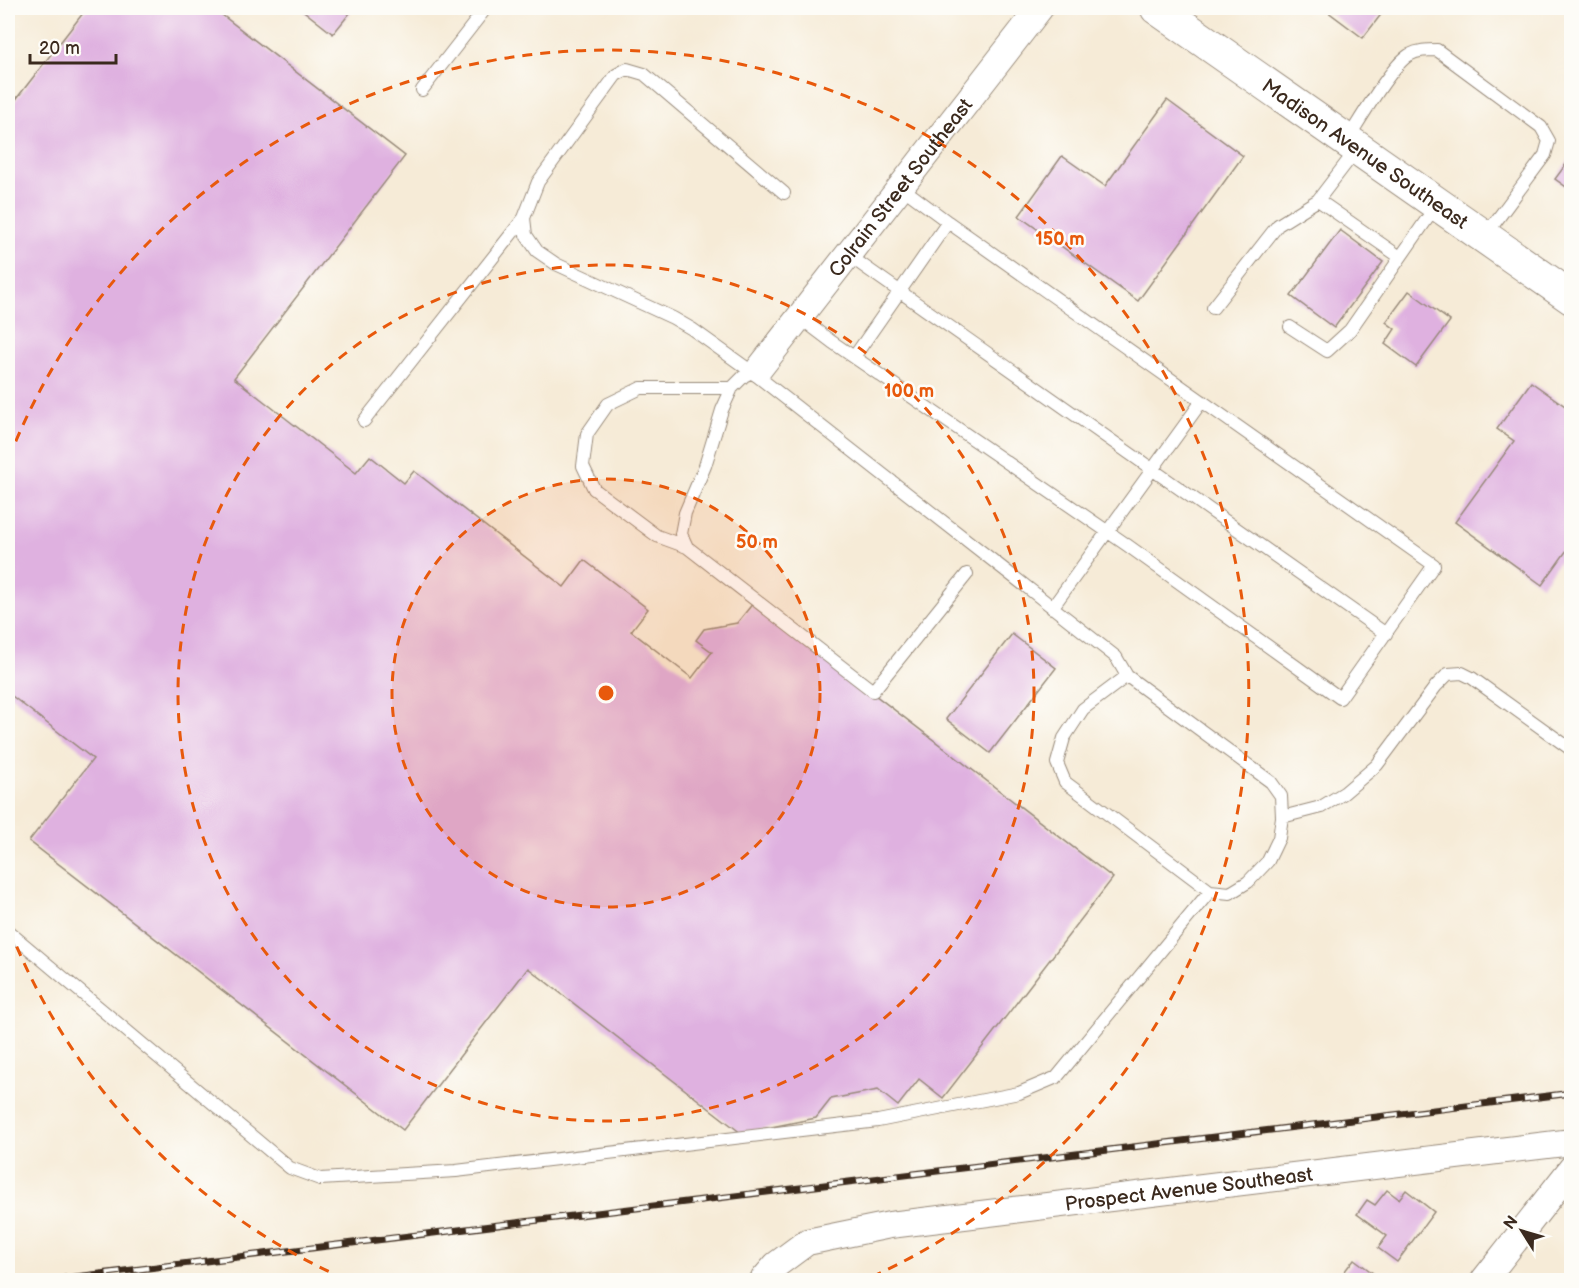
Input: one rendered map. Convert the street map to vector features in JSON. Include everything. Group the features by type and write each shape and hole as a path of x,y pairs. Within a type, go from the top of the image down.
{"street":[{"name":"Colrain Street Southeast","path":"755,370 848,255 1040,8"},
{"name":"Madison Avenue Southeast","path":"1157,8 1572,298"},
{"name":"Prospect Avenue Southeast","path":"763,1281 776,1265 807,1242 890,1225 1572,1142"},
{"path":"1484,1281 1572,1168"}],"lane":[{"path":"422,90 486,8"},
{"path":"1212,308 1278,225 1318,200 1394,70 1408,55 1421,50 1437,50 1541,127 1549,141 1545,155 1485,237"},
{"path":"364,421 524,218 538,182 616,75 627,69 644,74 784,193"},
{"path":"799,317 1107,531 1340,698 1434,565 901,187"},
{"path":"1318,200 1400,257"},
{"path":"1290,327 1327,351 1350,330 1437,204"},
{"path":"524,218 526,235 537,251 556,264 673,318 755,370 1116,657 1127,676 1271,782 1281,796 1282,817 1279,838 1268,861 1248,882 1230,893 1210,891 1065,782 1057,763 1064,738 1083,709 1127,676"},
{"path":"854,357 948,222"},
{"path":"848,255 1386,634"},
{"path":"687,547 681,534 685,513 705,466 722,410 732,388 744,376 755,370"},
{"path":"732,388 641,388 608,404 587,434 583,466 594,489 657,536 687,547 873,691 967,574"},
{"path":"1052,608 1202,401"},
{"path":"1282,817 1322,807 1344,793 1377,765 1436,686 1448,674 1462,673 1472,678 1572,750"},
{"path":"8,930 290,1168 320,1179 456,1171 878,1121 1019,1093 1057,1077 1210,891"}],"building":[{"path":"87,8 213,8 405,156 234,378 356,473 370,456 404,483 414,471 564,587 584,560 648,609 631,631 692,678 712,652 696,640 704,629 737,623 754,602 1113,878 943,1098 919,1079 898,1106 878,1090 831,1099 816,1118 741,1133 528,968 403,1130 29,841 93,759 8,693 8,105 10,107"},
{"path":"300,8 354,8 333,34"},
{"path":"1323,8 1386,8 1363,38"},
{"path":"1167,100 1243,156 1138,301 1019,216 1062,156 1105,186"},
{"path":"1572,156 1572,191 1555,179"},
{"path":"1340,230 1383,262 1334,328 1291,296"},
{"path":"1409,291 1450,321 1416,367 1385,344 1395,329 1386,322"},
{"path":"1531,382 1572,411 1572,543 1542,585 1455,522 1514,441 1497,429"},
{"path":"1012,634 1056,668 990,753 946,719"},
{"path":"1387,1190 1399,1199 1406,1190 1434,1212 1397,1262 1378,1248 1387,1236 1357,1214 1367,1200 1375,1205"},
{"path":"1354,1259 1381,1279 1338,1280"}],"railway":[{"path":"51,1280 1572,1093"}]}
